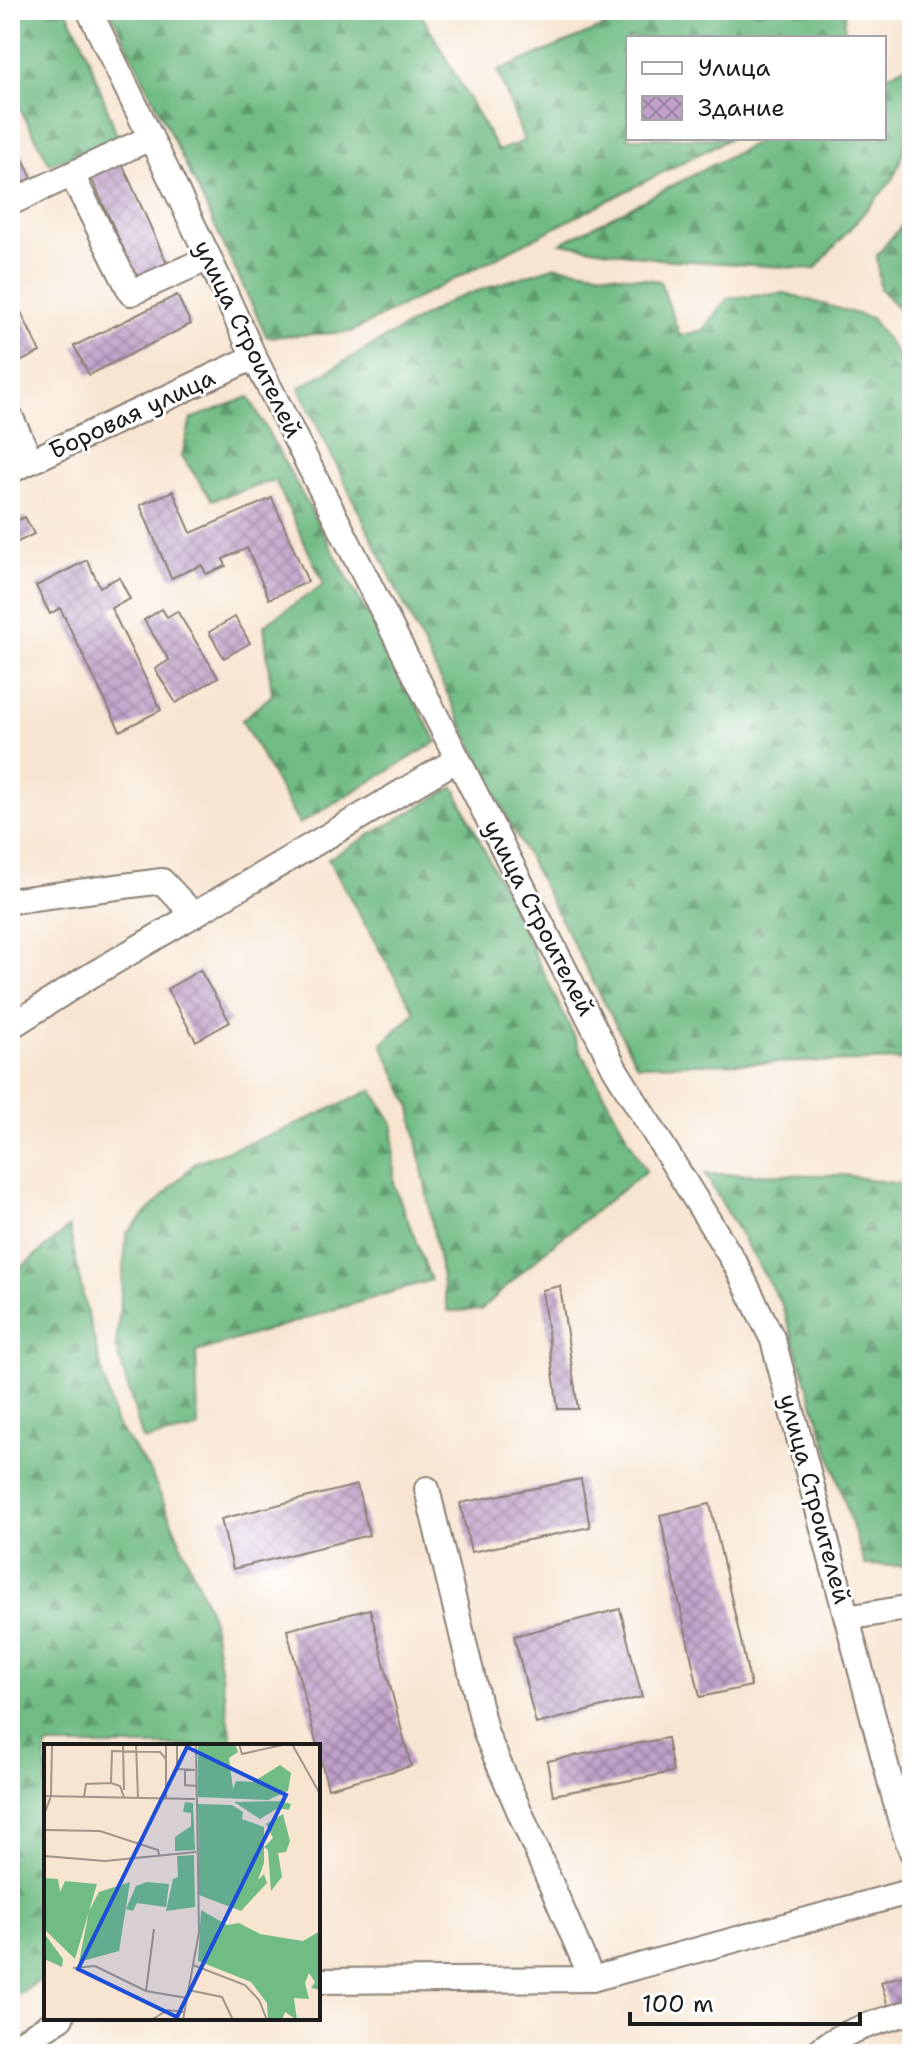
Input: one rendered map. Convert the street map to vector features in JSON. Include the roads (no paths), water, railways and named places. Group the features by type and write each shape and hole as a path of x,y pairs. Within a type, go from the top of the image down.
{"street":[{"name":"улица Строителей","path":"89,10 254,357 615,1069 736,1265 773,1340 912,1852"},
{"path":"10,203 150,138"},
{"path":"72,175 131,293 209,258"},
{"name":"Боровая улица","path":"20,466 254,357"},
{"path":"10,416 20,466"},
{"path":"10,1027 85,979 458,759"},
{"path":"10,901 162,881 194,915"},
{"path":"427,1489 486,1734 592,1979"},
{"path":"847,1618 912,1607"},
{"path":"320,1981 592,1979 912,1891"},
{"path":"816,2054 823,2046 875,2022 912,2012"},
{"path":"10,2049 58,2020"}]}
